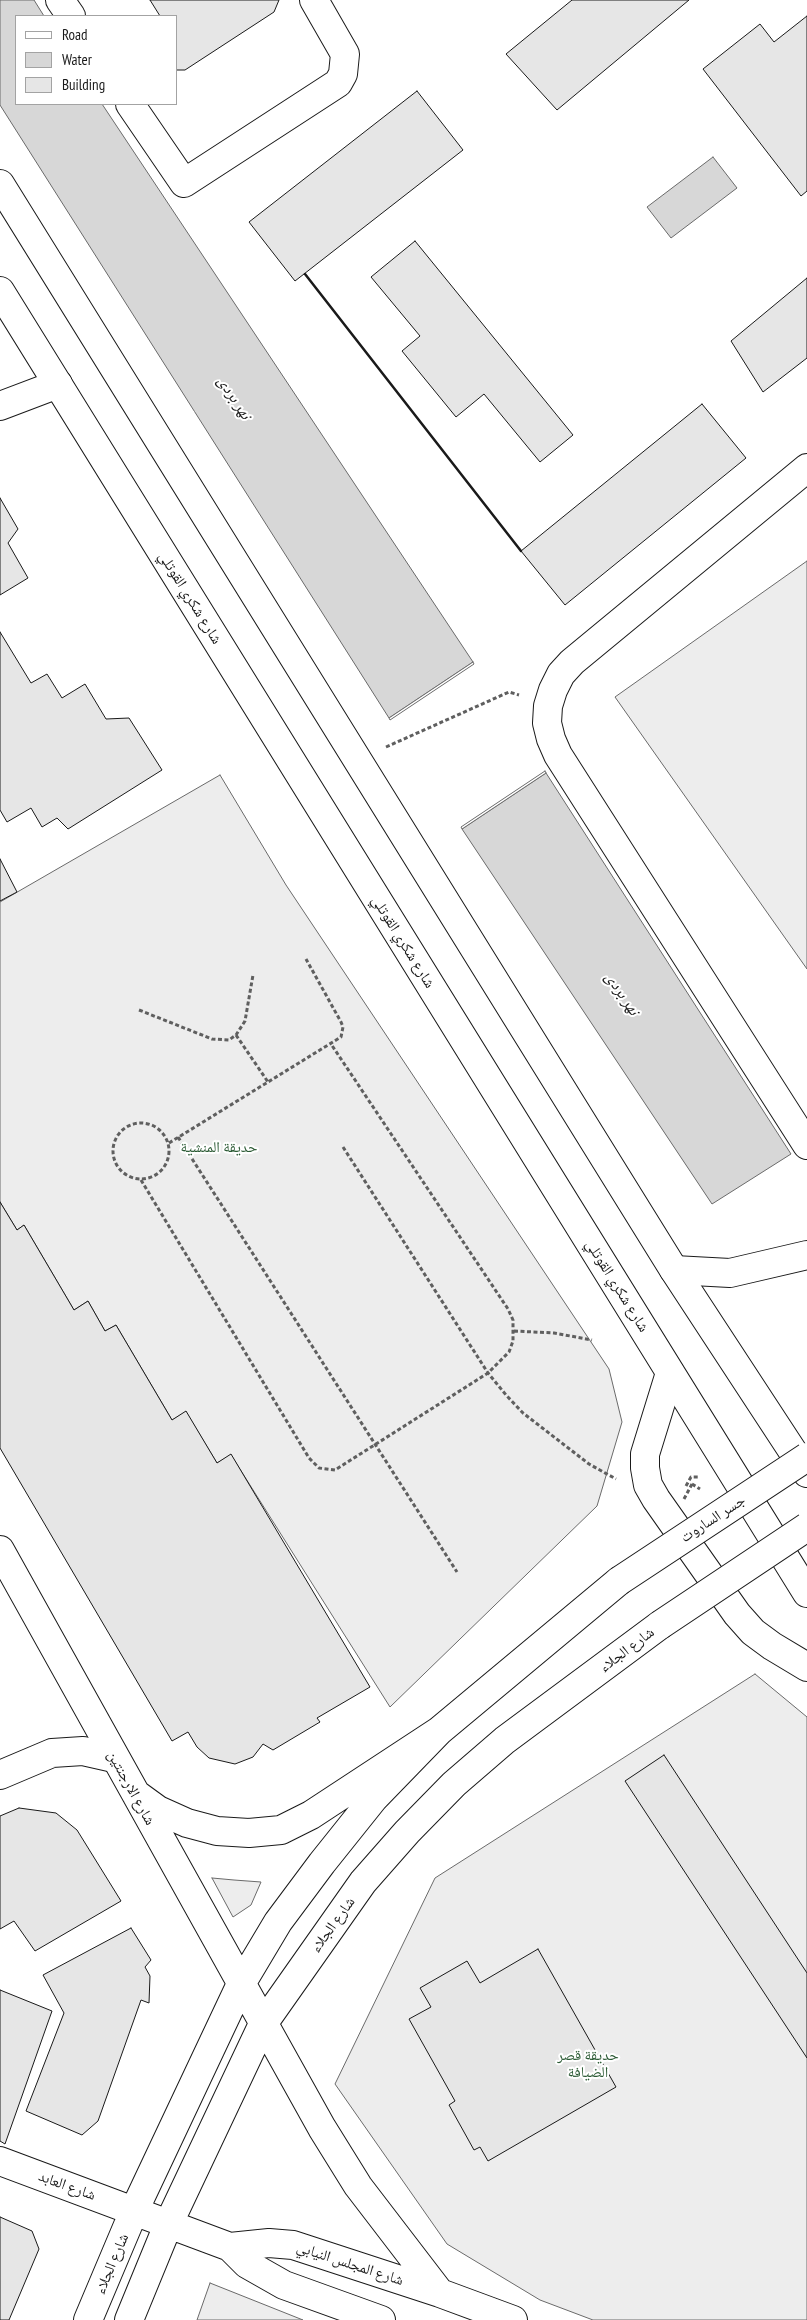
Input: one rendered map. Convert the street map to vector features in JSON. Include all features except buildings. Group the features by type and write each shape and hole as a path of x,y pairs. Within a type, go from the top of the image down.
{"main road":[{"path":"60,0 70,15"},
{"path":"131,105 184,183 338,83 343,74 345,54 314,0"},
{"path":"0,184 674,1270 807,1473"},
{"name":"شارع شكري القوتلي","path":"0,292 807,1593"},
{"path":"0,406 58,384"},
{"path":"807,468 572,662 557,682 548,706 547,723 558,755 807,1145"},
{"path":"674,1270 730,1273 807,1255"},
{"path":"670,1373 645,1454 648,1485 737,1614 753,1632 807,1667"},
{"name":"جسر الساروت","path":"440,1731 619,1582 807,1457"},
{"name":"شارع الجلاء","path":"129,2320 168,2225 263,2024 363,1882 407,1832 447,1791 505,1740 660,1625 807,1527"},
{"name":"شارع الارجنتين","path":"0,1550 114,1758 322,2128 358,2186 440,2293"},
{"path":"133,1792 158,1810 187,1823 217,1831 241,1833 281,1830 311,1815 440,1731"},
{"name":"شارع الجلاء","path":"88,2320 134,2211 241,1984 278,1922 374,1798 440,1731"},
{"path":"0,1775 52,1753 84,1752 114,1758"},
{"name":"شارع العابد","path":"0,2162 230,2248"},
{"name":"شارع المجلس النيابي","path":"230,2248 269,2243 293,2246 440,2293 513,2320"},
{"path":"230,2248 247,2264 284,2285 381,2320"}],"path":[{"path":"350,747 385,748 509,692 548,706"},
{"path":"168,1143 341,1037 343,1027 306,959"},
{"path":"140,1010 212,1039 228,1040 236,1035 245,1021 253,975"},
{"path":"236,1035 268,1082"},
{"path":"141,1180 314,1464 326,1470 335,1470 488,1373 509,1352 514,1330 508,1309 331,1044"},
{"path":"138,1124 154,1126 163,1133 168,1143 169,1154 167,1164 160,1173 152,1178 141,1180 126,1174 115,1162 113,1150 116,1139 122,1130 138,1124"},
{"path":"178,1137 457,1572"},
{"path":"342,1147 488,1373 522,1413 589,1464 615,1479 648,1485"},
{"path":"514,1330 592,1340"},
{"path":"682,1503 692,1484"}],"shaded area":[{"path":"807,561 807,969 615,697"},
{"name":"حديقة المنشية","path":"220,775 286,885 609,1369 622,1422 597,1506 390,1707 231,1455 217,1463 186,1412 172,1420 116,1325 105,1331 88,1301 74,1310 24,1225 17,1230 0,1202 0,902"},
{"name":"حديقة قصر الضيافة","path":"755,1674 807,1717 807,2320 593,2320 540,2300 447,2244 335,2084 435,1878"},
{"path":"212,1878 261,1882 251,1905 233,1917"},
{"path":"210,2283 303,2320 197,2320"}],"water":[{"name":"نهر بردى","path":"0,0 34,0 43,15 15,15 15,105 103,105 473,662 389,718 0,105"},
{"path":"713,157 737,188 671,238 647,207"},
{"name":"نهر بردى","path":"546,773 791,1154 712,1204 462,829"}],"pier":[{"path":"473,662 474,664 390,720 389,718"},
{"path":"545,771 546,773 462,829 461,827"}],"wall":[{"path":"305,274 521,551"}]}
